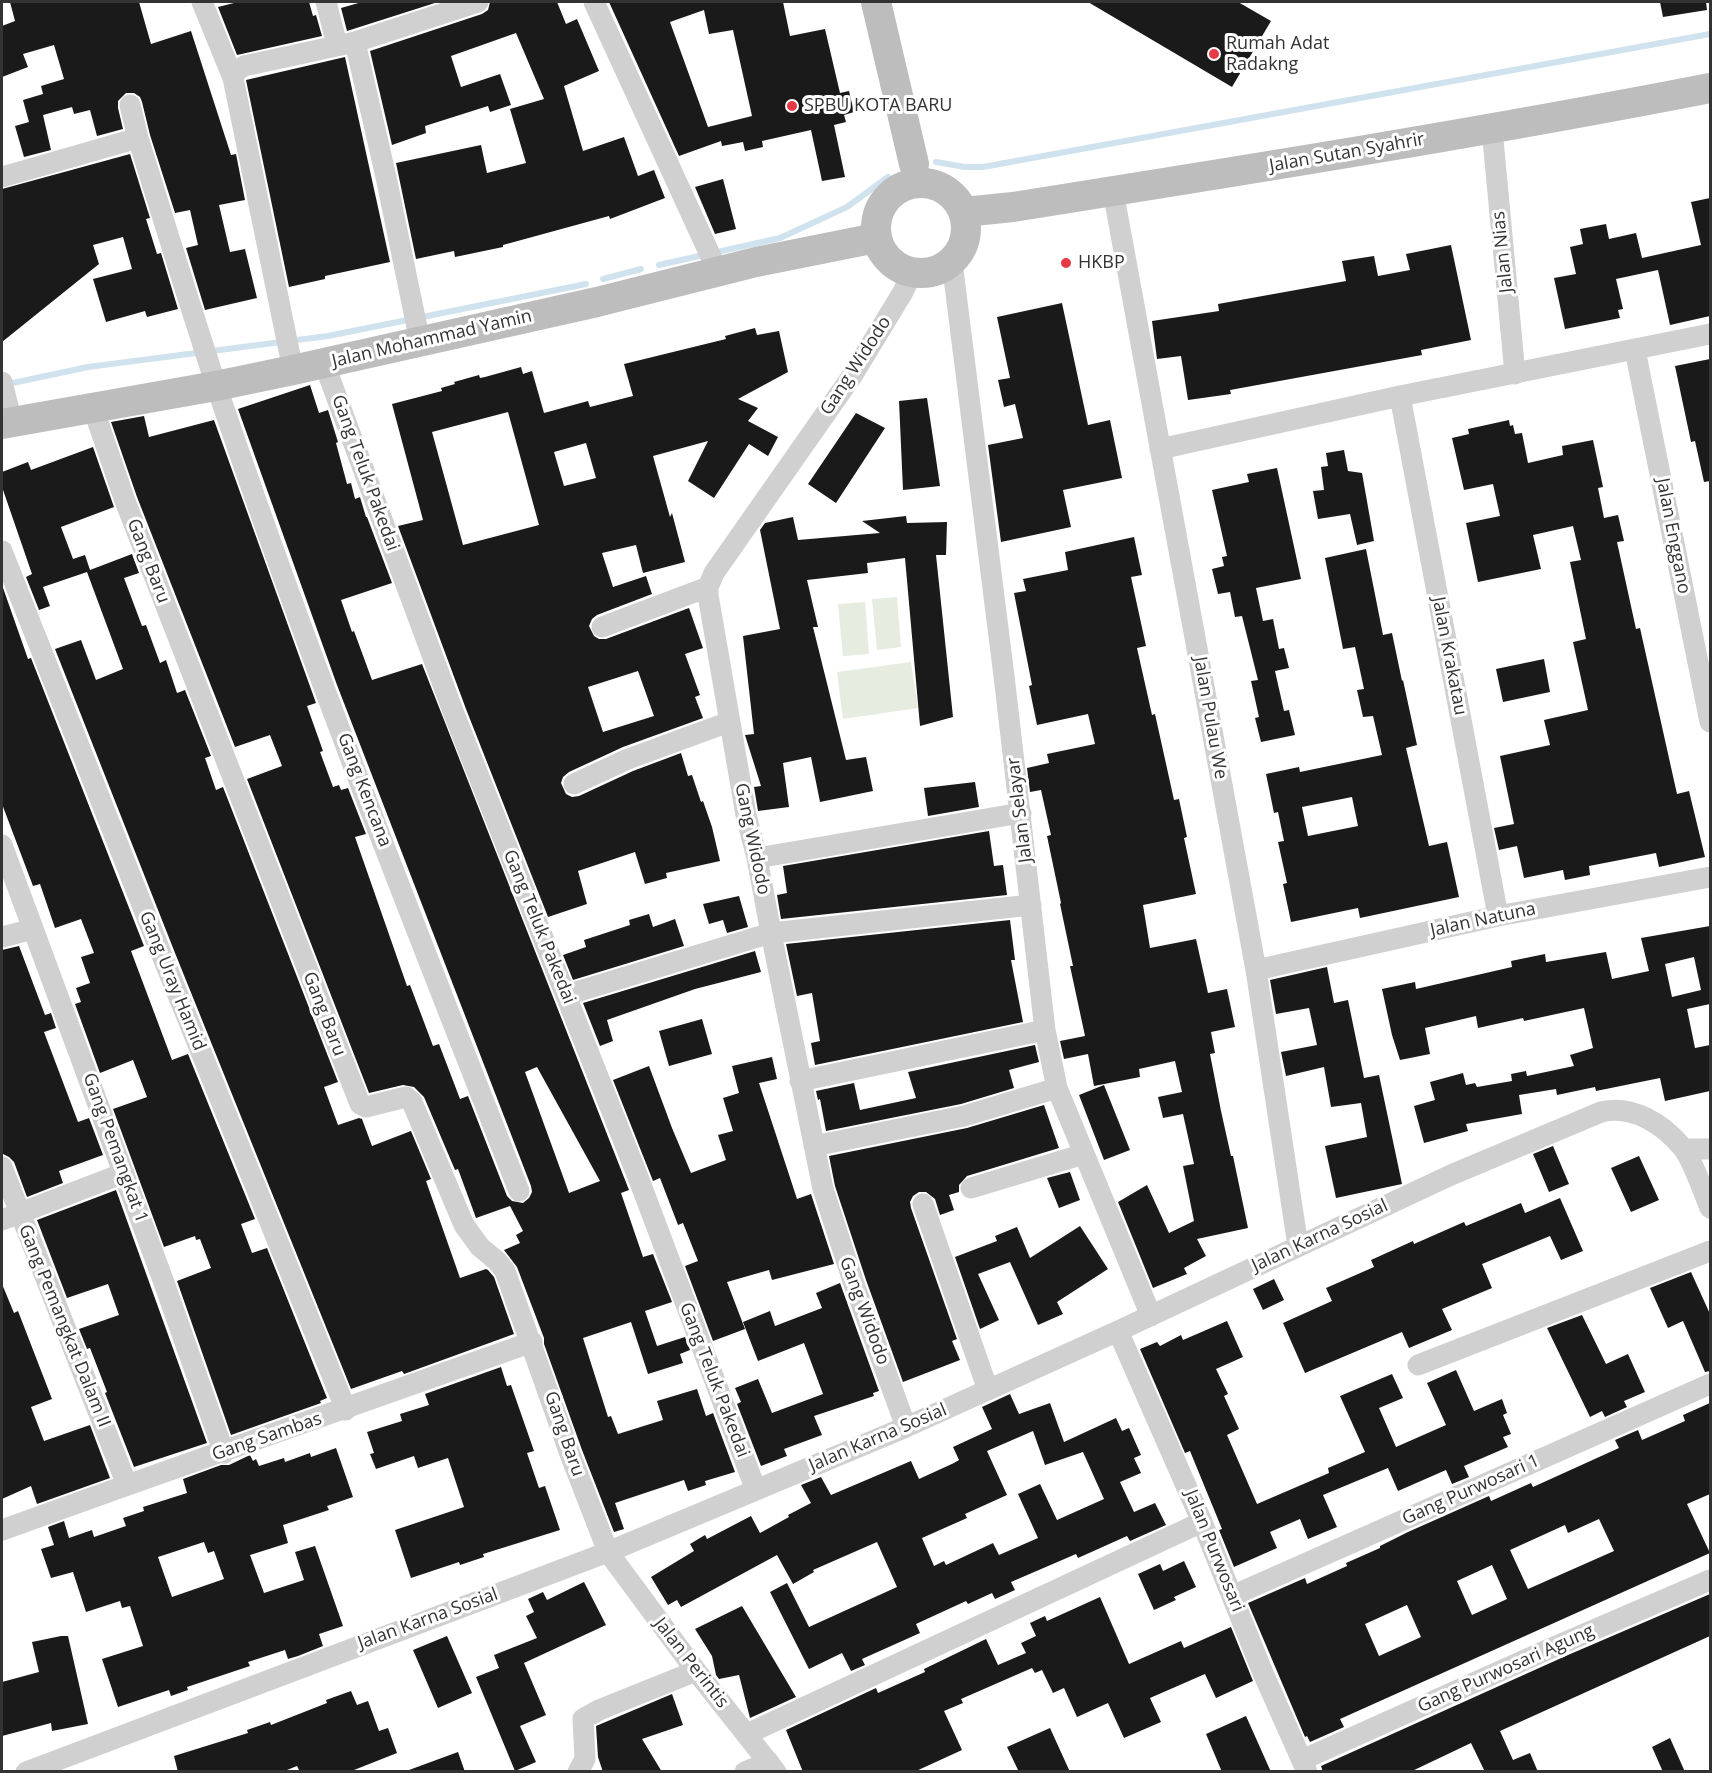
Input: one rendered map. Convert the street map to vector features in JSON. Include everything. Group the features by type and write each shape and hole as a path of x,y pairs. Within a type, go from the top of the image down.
{"street":[{"path":"202,2 233,78 293,368"},
{"path":"326,2 346,43 387,177 420,342"},
{"path":"233,78 237,70 244,66 346,43 478,2"},
{"path":"594,2 718,271"},
{"path":"876,2 916,177"},
{"name":"Jalan Sutan Syahrir","path":"971,216 1492,129 1710,88"},
{"name":"Gang Kencana","path":"130,105 138,138 216,385 299,620 519,1191"},
{"name":"Jalan Nias","path":"1492,129 1515,374"},
{"path":"2,177 138,138"},
{"path":"916,177 941,188 955,198 971,216 963,246 927,276 885,257 871,235 885,200 916,177"},
{"name":"Jalan Pulau We","path":"1113,191 1256,970 1298,1246"},
{"name":"Jalan Mohammad Yamin","path":"8,422 93,408 324,363 597,302 871,235"},
{"name":"Gang Widodo","path":"906,1427 830,1213 814,1146 757,858 746,815 709,606 708,587 714,573 852,376 927,276"},
{"name":"Jalan Selayar","path":"927,276 1021,813 1045,1030 1057,1088 1151,1316"},
{"path":"1160,449 1400,396 1710,334"},
{"name":"Jalan Enggano","path":"1635,350 1710,722"},
{"name":"Gang Teluk Pakedai","path":"324,363 454,714 638,1177 756,1490"},
{"path":"2,382 8,422"},
{"name":"Jalan Krakatau","path":"1400,396 1498,916"},
{"name":"Gang Baru","path":"93,408 129,512 360,1104 366,1107 406,1098 412,1102 464,1225 480,1247 505,1271 570,1454 608,1552"},
{"name":"Gang Uray Hamid","path":"2,551 162,958 346,1410"},
{"path":"602,627 708,587"},
{"path":"574,784 628,759 729,722"},
{"path":"757,858 1021,813"},
{"name":"Gang Pemangkat 1","path":"2,845 124,1173 224,1452"},
{"name":"Jalan Natuna","path":"1256,970 1498,916 1710,877"},
{"path":"566,995 771,933 1031,905"},
{"path":"2,937 33,929"},
{"path":"800,1082 1045,1030"},
{"path":"814,1146 964,1116 1057,1088"},
{"name":"Jalan Karna Sosial","path":"26,1772 608,1552 906,1427 1151,1316 1451,1175 1610,1110 1628,1110 1645,1117 1684,1149"},
{"path":"1710,1149 1684,1149 1710,1208"},
{"path":"971,1188 1084,1154"},
{"name":"Gang Pemangkat Dalam II","path":"2,1167 11,1216 127,1485"},
{"path":"11,1216 124,1173"},
{"path":"923,1204 988,1390"},
{"path":"1418,1365 1710,1251"},
{"name":"Jalan Purwosari","path":"1118,1331 1202,1522 1263,1673 1305,1766"},
{"name":"Gang Sambas","path":"2,1530 346,1410 532,1342"},
{"name":"Gang Purwosari 1","path":"1232,1596 1710,1384"},
{"path":"747,1734 1202,1522"},
{"name":"Jalan Perintis","path":"608,1552 696,1671 772,1767"},
{"name":"Gang Purwosari Agung","path":"1305,1766 1547,1650 1710,1580"},
{"path":"578,1772 585,1759 583,1719 599,1710 696,1671"},
{"path":"745,1772 772,1767"}],"shaded area":[{"path":"897,597 901,647 877,650 872,599"},
{"path":"865,602 869,654 843,656 838,604"},
{"path":"911,662 918,708 843,719 837,672"}],"building":[{"path":"10,2 139,2 151,44 191,31 231,155 236,154 245,200 219,205 230,252 245,249 257,298 205,310 186,248 198,245 190,210 175,213 142,102 140,97 134,93 126,93 118,101 123,129 97,136 90,110 74,114 72,107 43,115 51,150 24,157 15,126 29,122 23,100 43,94 41,86 64,79 54,45 23,54 28,67 2,77 2,26 15,21"},
{"path":"238,2 309,2 313,16 316,15 322,36 237,55 218,7"},
{"path":"362,2 438,2 347,31 341,8"},
{"path":"490,2 557,2 566,24 577,19 599,71 564,86 583,151 624,137 638,176 654,170 665,198 610,219 609,216 503,245 503,247 455,257 454,251 416,259 396,163 481,145 487,173 526,163 510,109 544,99 516,33 451,56 461,87 500,74 511,105 490,112 488,106 425,126 426,133 392,145 370,51 482,14 488,10"},
{"path":"609,2 783,2 790,36 825,29 840,93 849,91 854,112 844,115 846,122 834,125 845,177 822,181 811,130 762,141 763,147 745,151 743,142 722,146 721,141 679,156","holes":["704,10 709,34 733,30 752,116 708,127 670,22"]},
{"name":"Rumah Adat Radakng","path":"1088,2 1238,2 1271,21 1232,87"},
{"path":"1660,2 1706,2 1707,10 1663,17"},
{"path":"345,57 390,262 325,276 325,279 289,287 246,80"},
{"path":"130,154 150,218 146,219 157,254 161,253 178,309 147,317 145,311 106,322 93,279 132,269 123,237 93,245 99,264 2,342 2,189"},
{"path":"723,179 736,229 715,234 695,187"},
{"path":"1710,198 1710,316 1670,325 1658,270 1616,279 1623,309 1618,310 1620,318 1565,329 1554,278 1576,274 1570,247 1583,244 1580,229 1606,224 1609,239 1636,233 1642,258 1701,245 1691,202"},
{"path":"1451,245 1471,340 1421,350 1422,355 1230,390 1231,394 1188,400 1181,356 1157,359 1152,321 1219,311 1218,304 1346,281 1342,261 1374,256 1378,276 1410,270 1406,254"},
{"path":"1062,303 1088,425 1110,420 1122,478 1063,490 1071,527 1001,542 988,445 1023,438 1015,404 1004,407 998,380 1010,378 997,317"},
{"path":"755,328 757,335 779,331 788,372 738,399 758,408 748,421 778,437 768,456 749,444 714,498 688,481 708,441 653,456 685,562 643,573 636,545 602,553 613,587 646,576 652,594 597,615 589,626 594,636 606,639 689,608 703,648 685,654 700,695 695,697 703,718 623,747 569,772 563,777 561,783 566,794 572,797 579,796 633,771 681,753 688,776 692,775 701,802 703,801 720,861 666,873 667,878 645,884 635,852 578,871 587,904 548,917 466,709 398,526 423,520 392,404 442,391 441,388 455,384 454,382 479,375 480,378 485,377 521,367 523,374 532,371 544,413 588,401 590,407 633,396 624,364 726,339 725,336","holes":["508,412 539,525 463,545 432,432","586,443 596,478 564,486 554,452","638,671 654,716 603,732 588,687"]},
{"path":"1710,359 1710,481 1704,482 1695,441 1691,442 1675,366"},
{"path":"310,385 319,413 328,410 347,484 351,483 355,499 360,497 392,583 341,600 352,632 354,631 372,680 422,664 629,1190 621,1193 643,1257 653,1254 672,1302 645,1311 657,1346 685,1337 690,1350 680,1354 683,1363 648,1374 631,1322 583,1338 608,1417 611,1416 618,1434 663,1420 657,1401 697,1389 706,1416 713,1413 735,1472 705,1481 706,1485 688,1491 684,1480 615,1503 624,1529 614,1532 582,1450 517,1267 504,1250 520,1243 516,1235 523,1231 510,1206 476,1218 458,1169 455,1170 424,1097 414,1087 403,1085 369,1093 247,779 282,766 270,735 235,747 137,497 111,422 144,416 149,437 214,420 316,703 307,706 323,751 320,752 333,787 339,785 341,790 348,788 366,834 355,837 407,986 410,985 433,1046 439,1044 460,1099 468,1096 507,1196 512,1201 523,1203 532,1192 531,1186 337,685 238,409","holes":["537,1067 600,1181 569,1193 525,1072"]},
{"path":"927,398 940,486 903,490 899,401"},
{"path":"856,413 885,428 836,503 808,484"},
{"path":"1509,420 1515,434 1522,433 1528,463 1563,455 1562,446 1593,440 1603,487 1598,488 1604,518 1618,515 1624,541 1617,542 1636,629 1640,628 1677,794 1689,791 1705,857 1659,867 1656,853 1589,866 1590,875 1565,880 1563,870 1524,878 1517,846 1499,850 1494,828 1514,824 1500,756 1550,745 1544,720 1588,710 1573,642 1586,639 1570,562 1581,560 1573,526 1533,535 1541,569 1478,582 1466,523 1500,516 1493,484 1464,490 1452,438 1469,434 1468,429"},
{"path":"93,447 114,507 61,527 73,559 85,555 90,570 132,554 139,573 124,578 142,626 146,625 160,663 166,660 177,693 185,690 211,756 205,758 216,790 223,787 338,1082 324,1087 338,1125 362,1119 372,1146 411,1131 431,1179 426,1181 460,1278 488,1270 494,1277 514,1334 404,1374 402,1371 351,1389 55,649 81,640 96,680 123,669 87,572 43,587 50,606 39,610 26,577 32,574 2,487 2,472 28,462 31,470"},
{"path":"1344,450 1348,471 1362,473 1374,541 1357,545 1350,514 1318,519 1313,491 1324,490 1321,467 1328,466 1326,453"},
{"path":"1277,468 1301,579 1256,588 1263,621 1273,619 1279,649 1284,648 1289,668 1275,671 1284,711 1289,710 1295,735 1261,742 1255,718 1259,717 1251,681 1258,680 1242,616 1235,617 1230,592 1218,594 1212,569 1224,566 1222,557 1227,556 1212,490 1249,482 1247,474"},
{"path":"906,516 907,523 947,522 946,555 936,555 953,717 920,726 905,558 867,563 868,573 807,580 818,627 813,627 846,760 866,757 873,791 820,802 811,757 783,763 789,807 758,811 754,787 761,786 745,735 754,734 743,636 780,629 760,530 765,523 793,517 798,540 880,533 862,521"},
{"path":"1134,537 1142,575 1131,577 1146,646 1137,648 1152,715 1155,714 1174,800 1179,799 1187,837 1184,838 1196,894 1143,905 1150,948 1196,939 1208,993 1227,989 1235,1027 1211,1032 1215,1053 1210,1054 1248,1228 1197,1239 1206,1256 1184,1268 1187,1274 1153,1288 1118,1202 1147,1185 1169,1233 1194,1221 1183,1166 1194,1164 1183,1114 1163,1118 1158,1097 1182,1092 1175,1061 1139,1069 1140,1077 1094,1086 1088,1054 1064,1059 1060,1041 1085,1036 1047,836 1051,835 1041,790 1030,792 1027,768 1049,763 1047,754 1095,744 1088,714 1037,725 1029,686 1032,685 1014,593 1026,591 1023,579 1068,570 1065,552"},
{"path":"1366,549 1383,635 1392,633 1417,745 1406,748 1429,846 1447,842 1459,897 1360,918 1358,908 1291,922 1283,884 1287,883 1278,842 1284,841 1278,812 1274,813 1266,774 1299,767 1300,772 1382,755 1373,716 1363,717 1357,690 1364,689 1355,647 1343,649 1325,558","holes":["1352,797 1358,826 1308,836 1302,807"]},
{"path":"2,585 28,659 31,658 144,946 131,951 172,1060 188,1054 255,1219 241,1224 252,1253 267,1248 327,1398 320,1401 321,1403 231,1435 177,1281 211,1268 200,1239 196,1240 195,1236 164,1247 113,1109 147,1097 133,1060 100,1073 75,1004 81,1002 76,988 90,983 81,957 94,953 81,919 55,928 40,884 33,886 2,804"},
{"path":"1544,659 1550,692 1503,702 1496,669"},
{"path":"975,782 979,807 928,816 924,788"},
{"path":"989,831 994,866 1003,865 1007,895 781,919 777,895 787,893 783,866"},
{"path":"739,896 748,927 727,933 723,920 709,924 703,904"},
{"path":"649,914 653,927 675,919 684,946 573,980 563,955 586,947 584,940 630,925 629,920"},
{"path":"1010,920 1015,960 1011,960 1023,1022 815,1065 811,1043 820,1041 812,993 797,996 786,944"},
{"path":"1710,926 1710,1004 1687,1009 1695,1048 1710,1045 1710,1091 1665,1101 1660,1078 1596,1091 1595,1087 1557,1095 1556,1089 1519,1095 1522,1114 1466,1124 1468,1131 1424,1143 1414,1106 1435,1100 1430,1082 1463,1073 1466,1085 1475,1083 1477,1087 1512,1081 1511,1074 1526,1071 1527,1076 1574,1066 1570,1055 1593,1048 1584,1008 1478,1028 1476,1016 1425,1028 1430,1054 1400,1060 1382,989 1415,982 1416,989 1512,967 1511,961 1545,954 1546,962 1606,952 1612,979 1649,971 1641,938","holes":["1694,957 1701,990 1672,997 1665,964"]},
{"path":"19,946 45,1015 51,1013 56,1028 44,1032 78,1122 89,1118 103,1155 59,1171 63,1183 27,1197 14,1162 2,1151 2,950"},
{"path":"755,951 761,972 695,989 607,1020 613,1041 600,1046 583,1003"},
{"path":"1327,967 1334,1003 1348,1000 1364,1078 1379,1075 1402,1184 1336,1198 1325,1146 1367,1137 1361,1103 1331,1107 1324,1067 1286,1076 1281,1052 1317,1045 1309,1008 1276,1014 1270,980"},
{"path":"702,1019 712,1054 669,1066 659,1031"},
{"path":"1035,1045 1039,1062 1009,1070 1014,1088 961,1104 826,1131 820,1099 818,1100 816,1091 854,1083 860,1110 916,1098 908,1072"},
{"path":"772,1057 777,1079 759,1083 797,1199 811,1194 834,1264 772,1280 769,1270 727,1282 745,1329 713,1341 685,1266 698,1261 683,1223 678,1225 660,1178 653,1181 613,1080 649,1066 691,1173 726,1160 718,1135 733,1131 723,1098 739,1093 732,1066"},
{"path":"1104,1085 1130,1150 1104,1160 1079,1095"},
{"path":"1044,1105 1059,1148 967,1176 959,1185 959,1192 949,1195 954,1210 940,1215 935,1199 926,1192 919,1192 913,1196 910,1202 911,1208 957,1339 952,1341 960,1360 903,1382 835,1186 829,1156 967,1128"},
{"path":"1553,1146 1569,1184 1549,1192 1533,1154"},
{"path":"1639,1156 1659,1200 1631,1212 1611,1168"},
{"path":"1070,1172 1080,1200 1059,1208 1047,1178"},
{"path":"116,1190 207,1443 134,1467 90,1348 87,1349 79,1329 119,1315 108,1284 67,1298 37,1220"},
{"path":"1560,1198 1583,1251 1561,1260 1550,1236 1482,1264 1492,1288 1442,1309 1452,1330 1409,1348 1402,1332 1305,1373 1283,1323 1332,1301 1326,1288 1374,1267 1371,1260 1413,1241 1414,1244 1464,1222 1466,1226 1521,1203 1525,1213"},
{"path":"1080,1226 1108,1269 1057,1302 1063,1314 1038,1325 1010,1262 978,1274 999,1320 980,1329 955,1257 997,1241 995,1236 1017,1227 1030,1258"},
{"path":"1691,1272 1710,1314 1710,1371 1705,1372 1683,1321 1668,1328 1650,1288"},
{"path":"1274,1279 1284,1300 1263,1310 1253,1289"},
{"path":"840,1283 879,1391 873,1393 874,1396 814,1416 822,1435 784,1449 787,1456 761,1466 737,1404 741,1402 735,1388 758,1379 772,1413 823,1394 804,1343 758,1361 743,1322 770,1311 775,1326 822,1308 816,1293"},
{"path":"2,1284 14,1313 18,1311 52,1399 31,1407 44,1441 90,1425 110,1478 37,1504 31,1486 2,1499"},
{"path":"1582,1315 1606,1364 1628,1354 1645,1392 1624,1401 1627,1407 1605,1417 1602,1411 1590,1417 1547,1328"},
{"path":"1227,1321 1243,1357 1216,1369 1228,1394 1224,1396 1239,1429 1227,1435 1257,1504 1329,1473 1328,1468 1365,1452 1340,1396 1392,1374 1403,1398 1379,1408 1396,1447 1446,1425 1427,1383 1456,1370 1474,1411 1502,1399 1507,1413 1503,1415 1511,1434 1503,1437 1508,1447 1464,1466 1469,1477 1452,1484 1446,1470 1398,1491 1388,1468 1323,1495 1337,1527 1308,1539 1300,1519 1270,1532 1277,1548 1234,1567 1219,1530 1222,1529 1190,1451 1185,1453 1140,1349 1157,1342 1160,1346 1181,1335 1183,1340"},
{"path":"501,1367 507,1386 511,1385 534,1451 527,1453 539,1488 545,1486 560,1530 483,1554 484,1557 460,1565 459,1562 411,1578 395,1530 464,1507 448,1458 418,1468 414,1456 376,1469 370,1454 374,1453 367,1432 402,1421 400,1414 429,1405 425,1394"},
{"path":"1010,1394 1019,1414 1050,1403 1064,1442 1116,1418 1122,1431 1129,1428 1141,1455 1134,1458 1141,1473 1120,1482 1134,1512 1155,1503 1166,1525 1130,1541 1127,1536 1078,1558 1076,1554 1011,1582 1015,1590 995,1599 992,1593 968,1604 966,1601 916,1624 920,1633 862,1659 865,1665 851,1671 842,1653 809,1669 770,1592 787,1583 809,1627 897,1587 877,1542 813,1570 814,1572 793,1584 777,1555 681,1607 677,1600 668,1605 651,1577 694,1551 690,1544 705,1535 707,1539 751,1516 760,1533 789,1517 788,1515 811,1503 801,1485 821,1477 831,1495 911,1461 919,1479 954,1463 959,1460 953,1447 992,1429 982,1407","holes":["1033,1431 1045,1465 1083,1452 1104,1499 1057,1520 1040,1484 1018,1494 1038,1538 999,1555 993,1543 946,1565 944,1561 934,1566 922,1538 967,1518 965,1514 1007,1495 987,1451"]},
{"path":"1710,1403 1710,1494 1687,1504 1710,1553 1340,1719 1344,1727 1310,1742 1307,1736 1305,1737 1248,1603 1305,1578 1307,1584 1347,1566 1346,1563 1408,1532 1489,1496 1491,1501 1531,1483 1533,1487 1619,1448 1615,1440 1638,1430 1642,1440 1685,1421 1683,1415","holes":["1599,1519 1614,1551 1528,1589 1510,1550 1565,1525 1568,1533","1492,1565 1507,1599 1472,1615 1457,1581","1407,1605 1421,1637 1379,1656 1365,1624"]},
{"path":"336,1448 353,1497 327,1506 329,1510 283,1525 288,1543 250,1555 264,1593 304,1580 295,1552 315,1546 343,1626 319,1634 323,1646 298,1656 288,1659 285,1650 248,1662 250,1666 187,1687 188,1690 171,1696 169,1690 118,1707 102,1659 143,1646 130,1606 122,1608 120,1601 86,1612 73,1572 51,1578 41,1549 54,1545 48,1527 64,1521 69,1538 92,1530 94,1537 126,1526 123,1518 144,1511 143,1507 187,1493 183,1479 221,1465 229,1465 250,1455 253,1461 256,1459 259,1466 284,1458 285,1462 310,1453 311,1457","holes":["204,1542 208,1553 214,1551 224,1579 172,1597 158,1557"]},
{"path":"1184,1561 1196,1587 1154,1610 1138,1574 1160,1564 1163,1571"},
{"path":"584,1582 606,1625 524,1663 546,1715 520,1726 536,1762 515,1771 476,1677 499,1668 494,1655 537,1638 526,1616 534,1612 528,1599 543,1592 547,1600"},
{"path":"1710,1594 1710,1636 1500,1731 1513,1760 1530,1753 1538,1772 1485,1772 1471,1743 1410,1772 1323,1772 1321,1766"},
{"path":"1100,1597 1129,1664 1181,1641 1184,1648 1231,1627 1253,1681 1216,1698 1205,1674 1150,1698 1161,1722 1124,1738 1108,1703 1077,1717 1064,1688 1053,1693 1042,1670 1035,1673 1032,1668 961,1699 963,1703 944,1711 962,1750 914,1772 803,1772 786,1730 876,1688 878,1693 925,1672 924,1669 986,1639 998,1665 1026,1653 1021,1643 1036,1636 1030,1623 1045,1616 1047,1621"},
{"path":"742,1606 796,1697 750,1718 739,1675 719,1679 712,1656 695,1629"},
{"path":"68,1636 88,1724 52,1731 51,1723 2,1736 2,1682 39,1672 32,1642"},
{"path":"447,1636 472,1693 438,1708 413,1650"},
{"path":"351,1691 357,1705 368,1701 379,1731 388,1728 397,1753 349,1772 300,1772 297,1766 282,1772 178,1772 174,1756 248,1733 247,1730 270,1722 271,1725"},
{"path":"672,1694 683,1725 642,1739 662,1772 603,1772 598,1757 596,1726"},
{"path":"1246,1716 1271,1772 1222,1772 1206,1734"},
{"path":"1050,1728 1070,1772 1019,1772 1007,1747"},
{"path":"1670,1738 1685,1772 1663,1772 1652,1747"},
{"path":"458,1752 465,1772 410,1772 409,1770"}],"waterway":[{"path":"936,162 965,167 983,167 1710,34"},
{"path":"659,265 780,238 847,207 888,177"},
{"path":"603,279 641,269"},
{"path":"8,384 88,367 328,336 586,284"}],"place":[{"name":"Rumah Adat Radakng","path":"1214,54"},
{"name":"SPBU KOTA BARU","path":"792,106"},
{"name":"HKBP","path":"1066,263"}]}
